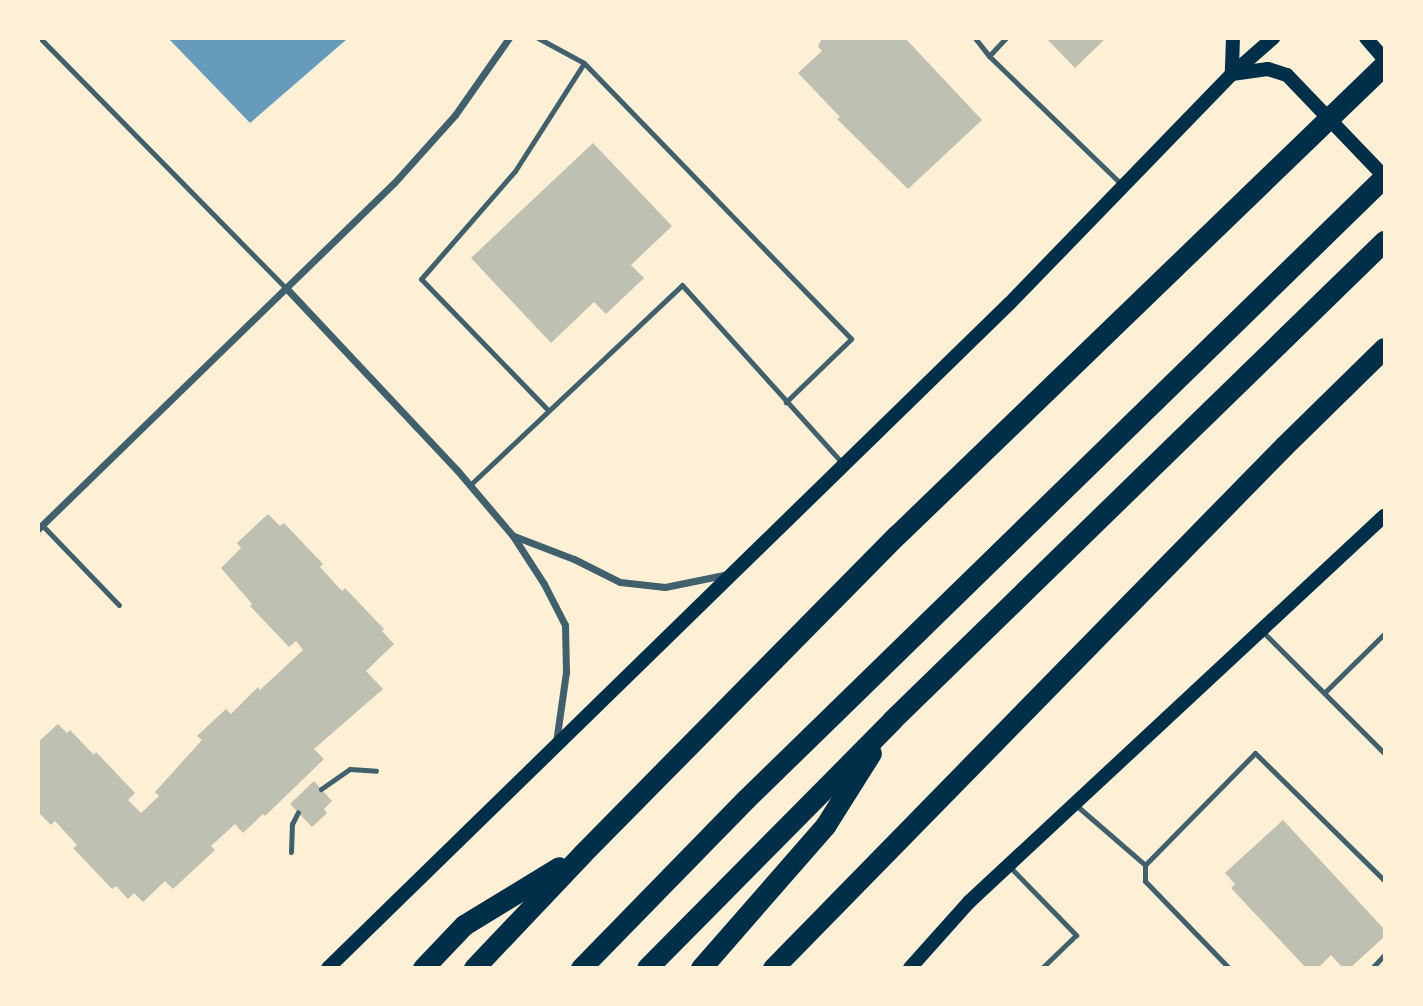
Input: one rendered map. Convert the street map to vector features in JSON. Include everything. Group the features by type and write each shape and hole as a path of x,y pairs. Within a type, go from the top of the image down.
{"highway":[{"path":"474,968 582,853 897,535 1384,65"},
{"path":"582,968 765,779 1380,181"},
{"path":"648,968 892,720 1384,241"},
{"path":"773,968 1284,446 1384,348"},
{"path":"701,968 825,826 892,720"},
{"path":"423,968 464,925 582,853"}],"main road":[{"path":"1232,74 1234,38"},
{"path":"328,968 555,750 1009,304 1232,74 1273,38"},
{"path":"1366,38 1384,59"},
{"path":"1232,74 1268,69 1287,75 1380,181"},
{"path":"910,968 969,902 1384,516"}],"street":[{"path":"40,527 287,289 420,154 455,115 509,38"},
{"path":"287,289 470,485 513,536 544,584 565,625 566,672 555,750"},
{"path":"513,536 574,559 620,582 665,587 735,573"}],"lane":[{"path":"40,38 287,289"},
{"path":"538,38 584,63 851,339 786,402"},
{"path":"975,38 989,56 1124,186"},
{"path":"989,56 1006,38"},
{"path":"548,411 421,279 515,171 584,63"},
{"path":"470,485 682,285 844,465"},
{"path":"40,527 118,605"},
{"path":"1260,629 1384,753"},
{"path":"1325,692 1384,634"},
{"path":"1230,968 1145,881 1145,865 1255,753 1384,880"},
{"path":"321,789 350,769 376,771"},
{"path":"1074,804 1145,865"},
{"path":"291,852 292,824 298,813"},
{"path":"1008,865 1076,935 1042,968"},
{"path":"1372,968 1384,955"}],"water":[{"path":"169,39 347,39 250,123"}],"building":[{"path":"822,38 905,38 982,120 908,189 837,119 840,117 798,73 822,51 818,46"},
{"path":"1046,38 1106,38 1075,68"},
{"path":"593,143 672,226 631,265 644,278 606,314 594,302 551,343 471,258"},
{"path":"268,514 280,526 284,523 323,564 320,567 342,591 345,588 384,629 382,631 394,644 366,671 383,689 314,749 324,759 265,816 263,814 243,833 235,824 211,846 215,850 173,889 165,881 143,902 134,893 128,899 116,886 112,889 73,848 77,845 55,821 51,825 38,812 38,742 58,724 67,733 70,730 94,755 96,752 135,793 128,800 141,813 159,796 155,792 202,740 197,736 226,709 231,714 258,687 260,690 303,650 296,641 289,647 250,606 252,604 221,568 241,548 237,543"},
{"path":"314,781 332,801 324,809 327,813 312,827 290,804"},
{"path":"1283,820 1384,929 1384,937 1350,968 1343,968 1331,955 1318,968 1306,968 1231,888 1235,884 1225,873"}]}
